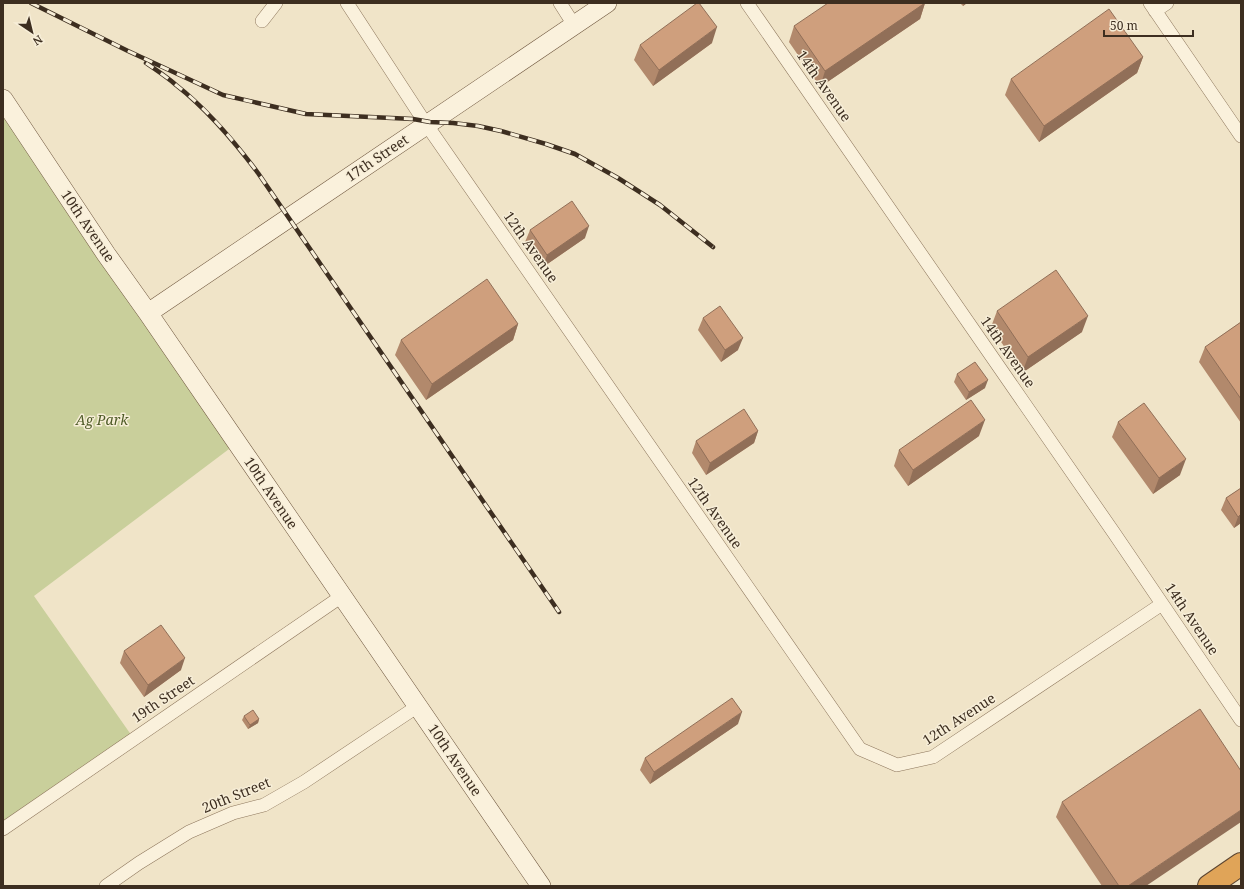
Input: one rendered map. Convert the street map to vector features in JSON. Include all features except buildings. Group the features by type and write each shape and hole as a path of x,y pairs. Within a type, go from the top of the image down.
{"highway":[{"path":"1209,886 1241,864"}],"main road":[{"name":"17th Street","path":"148,313 607,3"},
{"name":"10th Avenue","path":"3,99 106,254 541,886"}],"street":[{"path":"262,21 276,3"},
{"name":"12th Avenue","path":"347,3 427,125 860,749 898,765 932,757 1162,604"},
{"path":"560,3 574,25"},
{"name":"14th Avenue","path":"747,3 1241,720"},
{"path":"1167,3 1153,7 1241,136"},
{"name":"19th Street","path":"3,829 342,596"},
{"name":"20th Street","path":"106,886 139,863 189,832 233,813 264,805 304,782 418,706"}],"green space":[{"name":"Ag Park","path":"3,99 237,443 34,596 134,739 3,829"}],"railway":[{"path":"31,3 128,51 223,95 306,114 413,119 478,126 501,131 575,154 618,178 660,205 713,247"},
{"path":"146,63 169,79 210,115 240,149 258,173 559,612"}]}
